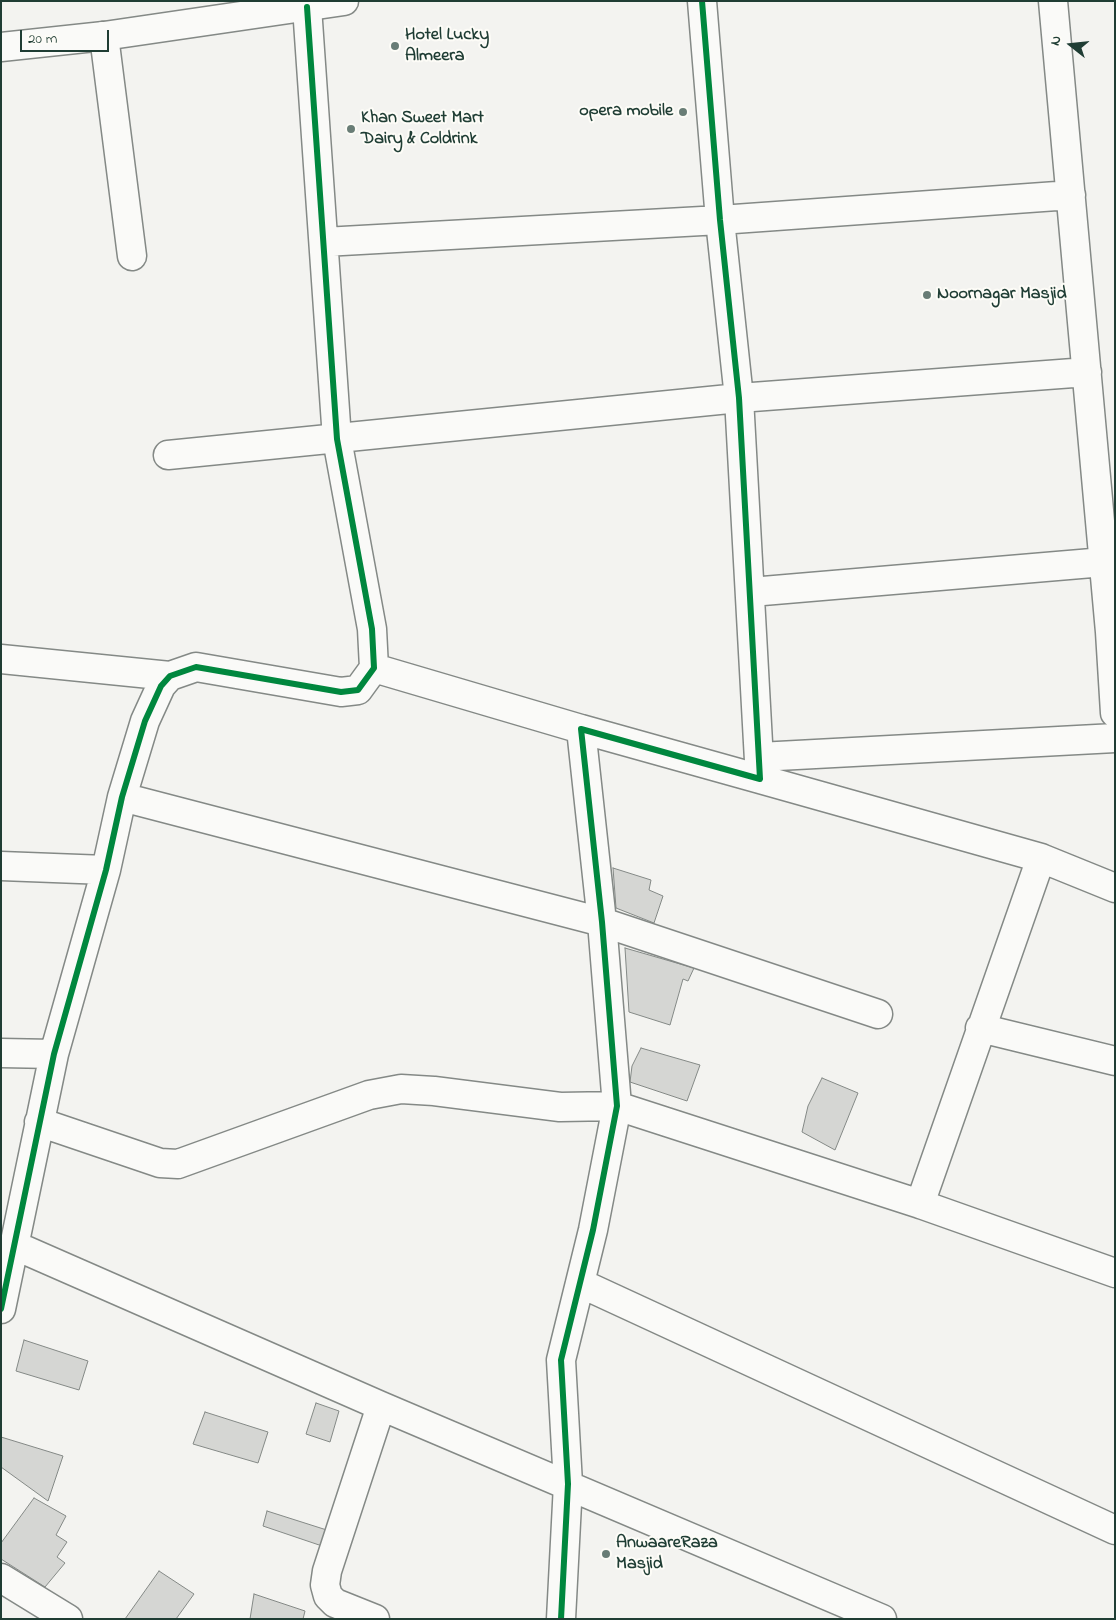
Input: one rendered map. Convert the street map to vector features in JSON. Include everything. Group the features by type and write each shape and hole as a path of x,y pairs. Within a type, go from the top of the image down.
{"street":[{"path":"1,47 104,36 278,6 307,7 344,1"},
{"path":"702,1 720,220 739,398 760,768"},
{"path":"1053,1 1104,562 1113,633 1115,713"},
{"path":"1,659 170,676 196,667 341,692 358,690 374,668 372,629 337,439 307,7"},
{"path":"104,36 132,256"},
{"path":"324,242 720,220 1071,195"},
{"path":"168,455 739,398 1088,372"},
{"path":"751,592 1104,562"},
{"path":"374,668 581,728 760,768 1040,858 1115,888"},
{"path":"1,1309 16,1246 39,1122 54,1054 106,870 122,797 145,722 161,686 170,676"},
{"path":"561,1619 568,1484 561,1360 593,1230 617,1106 602,922 581,728"},
{"path":"760,768 1115,738"},
{"path":"122,797 602,922 878,1014"},
{"path":"920,1204 1040,858"},
{"path":"1,866 106,870"},
{"path":"980,1028 1115,1062"},
{"path":"1,1053 54,1054"},
{"path":"39,1122 160,1163 178,1164 368,1095 401,1089 434,1091 560,1107 617,1106 920,1204 1115,1273"},
{"path":"16,1246 381,1406 882,1619"},
{"path":"580,1283 1115,1530"},
{"path":"375,1619 335,1603 328,1596 325,1585 327,1571 381,1406"},
{"path":"1,1578 68,1619"}],"building":[{"path":"613,868 651,880 649,890 663,896 654,923 616,908"},
{"path":"625,948 694,968 688,981 683,979 670,1025 629,1012"},
{"path":"641,1048 700,1065 687,1101 630,1082 632,1066"},
{"path":"822,1078 858,1093 835,1150 802,1132 808,1106"},
{"path":"24,1340 88,1361 79,1390 16,1371"},
{"path":"316,1403 339,1411 330,1442 306,1434"},
{"path":"205,1412 268,1432 258,1463 193,1444"},
{"path":"1,1437 63,1456 48,1501 1,1467"},
{"path":"34,1498 66,1516 56,1535 67,1542 57,1557 65,1563 45,1587 1,1559 1,1543"},
{"path":"267,1511 333,1532 328,1548 263,1526"},
{"path":"159,1571 194,1594 176,1619 125,1619"},
{"path":"254,1594 305,1611 303,1619 250,1619"}],"cycle path":[{"path":"561,1619 568,1484 561,1360 593,1230 617,1106 602,922 581,729 760,779 739,398 720,220 702,1"},
{"path":"1,1309 54,1054 106,870 122,797 145,721 161,686 170,676 196,667 341,692 358,690 374,668 372,629 337,439 307,7"}],"place":[{"name":"Hotel Lucky Almeera","path":"395,46"},
{"name":"opera mobile","path":"683,112"},
{"name":"Khan Sweet Mart Dairy & Coldrink","path":"351,129"},
{"name":"Noornagar Masjid","path":"927,295"},
{"name":"AnwaareRaza Masjid","path":"606,1554"}]}
